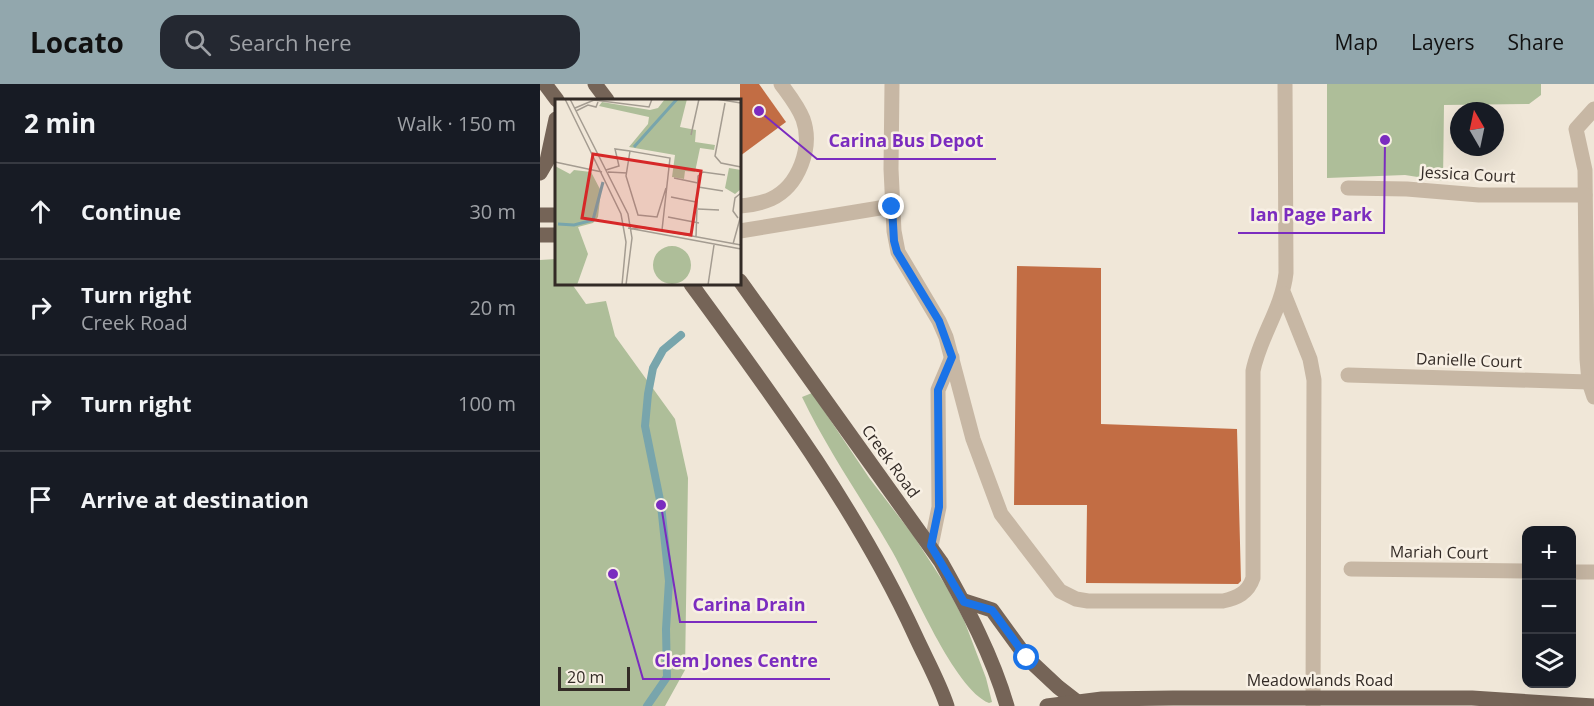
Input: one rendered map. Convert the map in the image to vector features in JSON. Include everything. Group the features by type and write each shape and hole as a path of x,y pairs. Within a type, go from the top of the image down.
{"main road":[{"path":"545,84 556,99"},
{"path":"595,84 606,99"},
{"path":"540,173 547,161 555,124"},
{"name":"Creek Road","path":"741,283 931,546 964,602 988,653 1007,706"},
{"path":"692,285 777,402 860,529 903,608 948,704"},
{"path":"964,602 992,610 1027,658 1076,701"},
{"name":"Meadowlands Road","path":"1047,706 1076,701 1128,698 1313,702 1472,698 1594,706"}],"lane":[{"path":"741,206 778,195 795,176 806,154 804,121 799,109 781,84"},
{"path":"892,84 892,207 897,252 939,321 952,357 973,439 1000,514 1060,591 1067,596 1088,601 1222,601 1242,594 1250,586 1252,578 1253,371 1260,347 1284,294 1287,254 1285,84"},
{"path":"1594,109 1576,129 1585,170 1590,240 1587,359 1589,382 1594,397"},
{"name":"Jessica Court","path":"1348,188 1407,189 1479,195 1585,195"},
{"path":"741,231 892,207"},
{"path":"1284,294 1310,359 1314,380 1313,702"},
{"path":"931,546 939,507 938,390 952,357"},
{"name":"Danielle Court","path":"1348,375 1589,382"},
{"name":"Mariah Court","path":"1351,569 1522,571"},
{"path":"1576,572 1594,572"}],"green space":[{"path":"1327,84 1541,84 1541,95 1529,104 1450,102 1450,105 1444,105 1443,181 1405,175 1327,178"},
{"path":"555,259 555,285 573,285 586,304 606,301 615,336 675,419 688,478 685,670 665,706 540,706 540,260"},
{"path":"812,393 870,479 913,535 946,586 964,620 986,678 992,702 989,703 976,694 948,658 892,551 812,417 802,397"}],"building":[{"path":"740,84 759,84 786,122 741,155 741,99"},
{"path":"1017,266 1101,268 1101,424 1237,429 1241,581 1238,584 1086,583 1087,505 1014,505"}],"waterway":[{"path":"647,706 667,677 666,629 669,581 661,505 645,426 653,368 663,350 681,335"}],"place":[{"name":"Carina Bus Depot","path":"759,111"},
{"name":"Ian Page Park","path":"1385,140"},
{"name":"Carina Drain","path":"661,505"},
{"name":"Clem Jones Centre","path":"613,574"}],"route":[{"path":"892,207 897,252 939,321 952,357 938,390 939,507 931,546 964,602 992,610 1027,658"}]}
